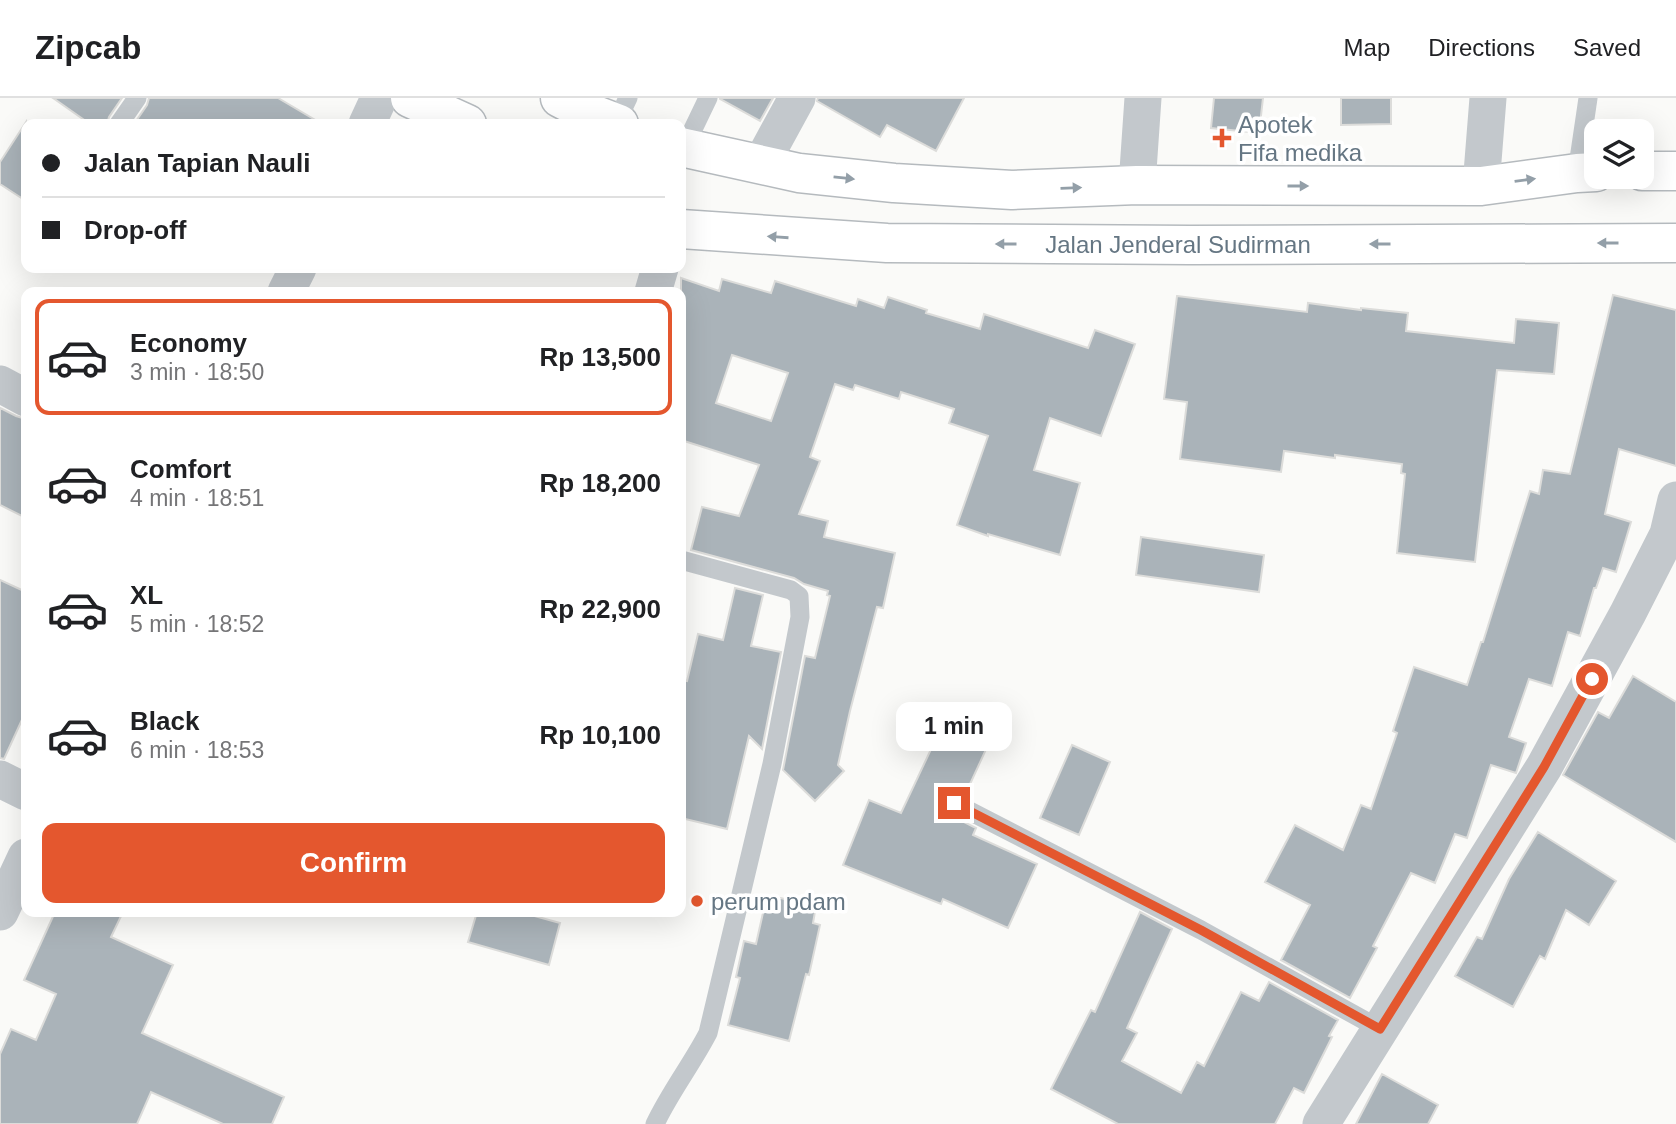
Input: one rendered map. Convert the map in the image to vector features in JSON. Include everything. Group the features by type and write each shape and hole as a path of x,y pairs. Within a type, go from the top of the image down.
{"main road":[{"path":"410,98 456,119"},
{"path":"559,98 585,111 621,115"},
{"path":"686,149 799,173 894,183 1012,190 1138,185 1482,186 1584,172"},
{"path":"1654,172 1676,171"},
{"name":"Jalan Jenderal Sudirman","path":"686,229 887,243 1676,243"}],"street":[{"path":"369,119 379,98"},
{"path":"761,164 797,98"},
{"path":"1138,185 1143,98"},
{"path":"1482,186 1488,98"},
{"path":"0,384 21,395"},
{"path":"1321,1124 1544,767 1668,534 1676,500"},
{"path":"0,779 21,790"},
{"path":"0,912 21,868"}],"lane":[{"path":"122,119 137,98"},
{"path":"686,140 708,98"},
{"path":"1587,119 1588,98"},
{"path":"655,1124 708,1033 772,764 800,617 799,596 792,590 686,561"},
{"path":"954,803 1201,930 1380,1029"}],"building":[{"path":"53,98 122,98 108,119 83,119"},
{"path":"149,98 278,98 314,119 137,119"},
{"path":"720,98 773,98 760,121"},
{"path":"818,98 964,98 936,151 887,125 880,137 817,101"},
{"path":"1214,98 1263,98 1259,133 1211,128"},
{"path":"1341,98 1391,98 1391,124 1341,125"},
{"path":"21,130 21,198 0,184 0,162"},
{"path":"681,278 719,291 722,279 771,293 775,281 856,306 858,299 884,308 888,297 927,310 926,313 980,329 984,314 1088,348 1095,330 1135,344 1101,436 1050,418 1034,470 1080,483 1060,555 957,525 988,436 949,423 954,409 901,392 899,399 855,385 853,390 835,384 810,457 820,461 799,514 828,521 824,537 895,553 883,608 877,607 850,711 838,765 844,771 815,801 783,770 805,656 815,658 830,596 827,595 828,591 794,578 691,550 702,507 739,516 759,465 686,442 686,287 681,287","holes":["732,355 788,373 771,421 716,403"]},
{"path":"1613,295 1676,310 1676,466 1619,449 1605,514 1631,522 1616,572 1603,568 1594,588 1580,636 1568,632 1552,686 1529,679 1509,737 1526,743 1516,773 1491,765 1467,838 1455,834 1435,883 1411,873 1373,946 1377,948 1350,998 1281,960 1310,905 1265,882 1295,825 1343,850 1361,805 1371,809 1397,733 1393,731 1414,667 1467,685 1530,491 1539,494 1543,470 1570,474"},
{"path":"1177,296 1307,312 1308,303 1408,313 1406,331 1514,343 1516,319 1559,323 1554,374 1497,370 1475,562 1397,553 1405,474 1401,473 1402,464 1284,451 1281,472 1180,459 1187,402 1164,399"},
{"path":"0,408 21,418 21,516 0,505"},
{"path":"1141,537 1264,555 1259,592 1136,575"},
{"path":"0,580 21,590 21,722 4,759 0,758"},
{"path":"735,588 763,595 751,646 781,652 762,749 749,736 727,829 686,819 686,681 698,634 723,640"},
{"path":"1633,676 1676,702 1676,842 1563,775 1598,712 1609,718"},
{"path":"949,711 994,732 965,795 954,791 947,793 943,797 943,809 976,828 973,835 1037,864 1008,928 943,899 941,904 843,865 869,800 901,813"},
{"path":"1072,745 1110,762 1079,835 1040,818"},
{"path":"1538,832 1616,881 1589,925 1566,910 1545,959 1540,956 1513,1007 1455,976 1477,937 1482,939 1509,879"},
{"path":"767,895 816,906 813,923 820,925 809,975 806,974 789,1041 728,1025 740,978 736,977 744,941 756,944"},
{"path":"1140,912 1172,929 1127,1028 1137,1033 1122,1061 1181,1093 1197,1062 1204,1066 1241,992 1259,1001 1269,982 1338,1020 1304,1093 1294,1088 1275,1124 1118,1124 1051,1089 1091,1010 1095,1012"},
{"path":"53,917 121,917 111,937 173,965 142,1033 284,1097 272,1124 223,1124 151,1092 137,1124 0,1124 0,1054 11,1029 36,1040 56,994 24,980"},
{"path":"476,917 538,917 560,923 549,965 468,942"},
{"path":"1382,1074 1438,1105 1428,1124 1356,1124"}],"place":[{"name":"Apotek Fifa medika","path":"1222,138"},
{"name":"perum pdam","path":"697,901"}],"route":[{"path":"954,803 1201,930 1380,1029 1544,767 1592,679"}]}
